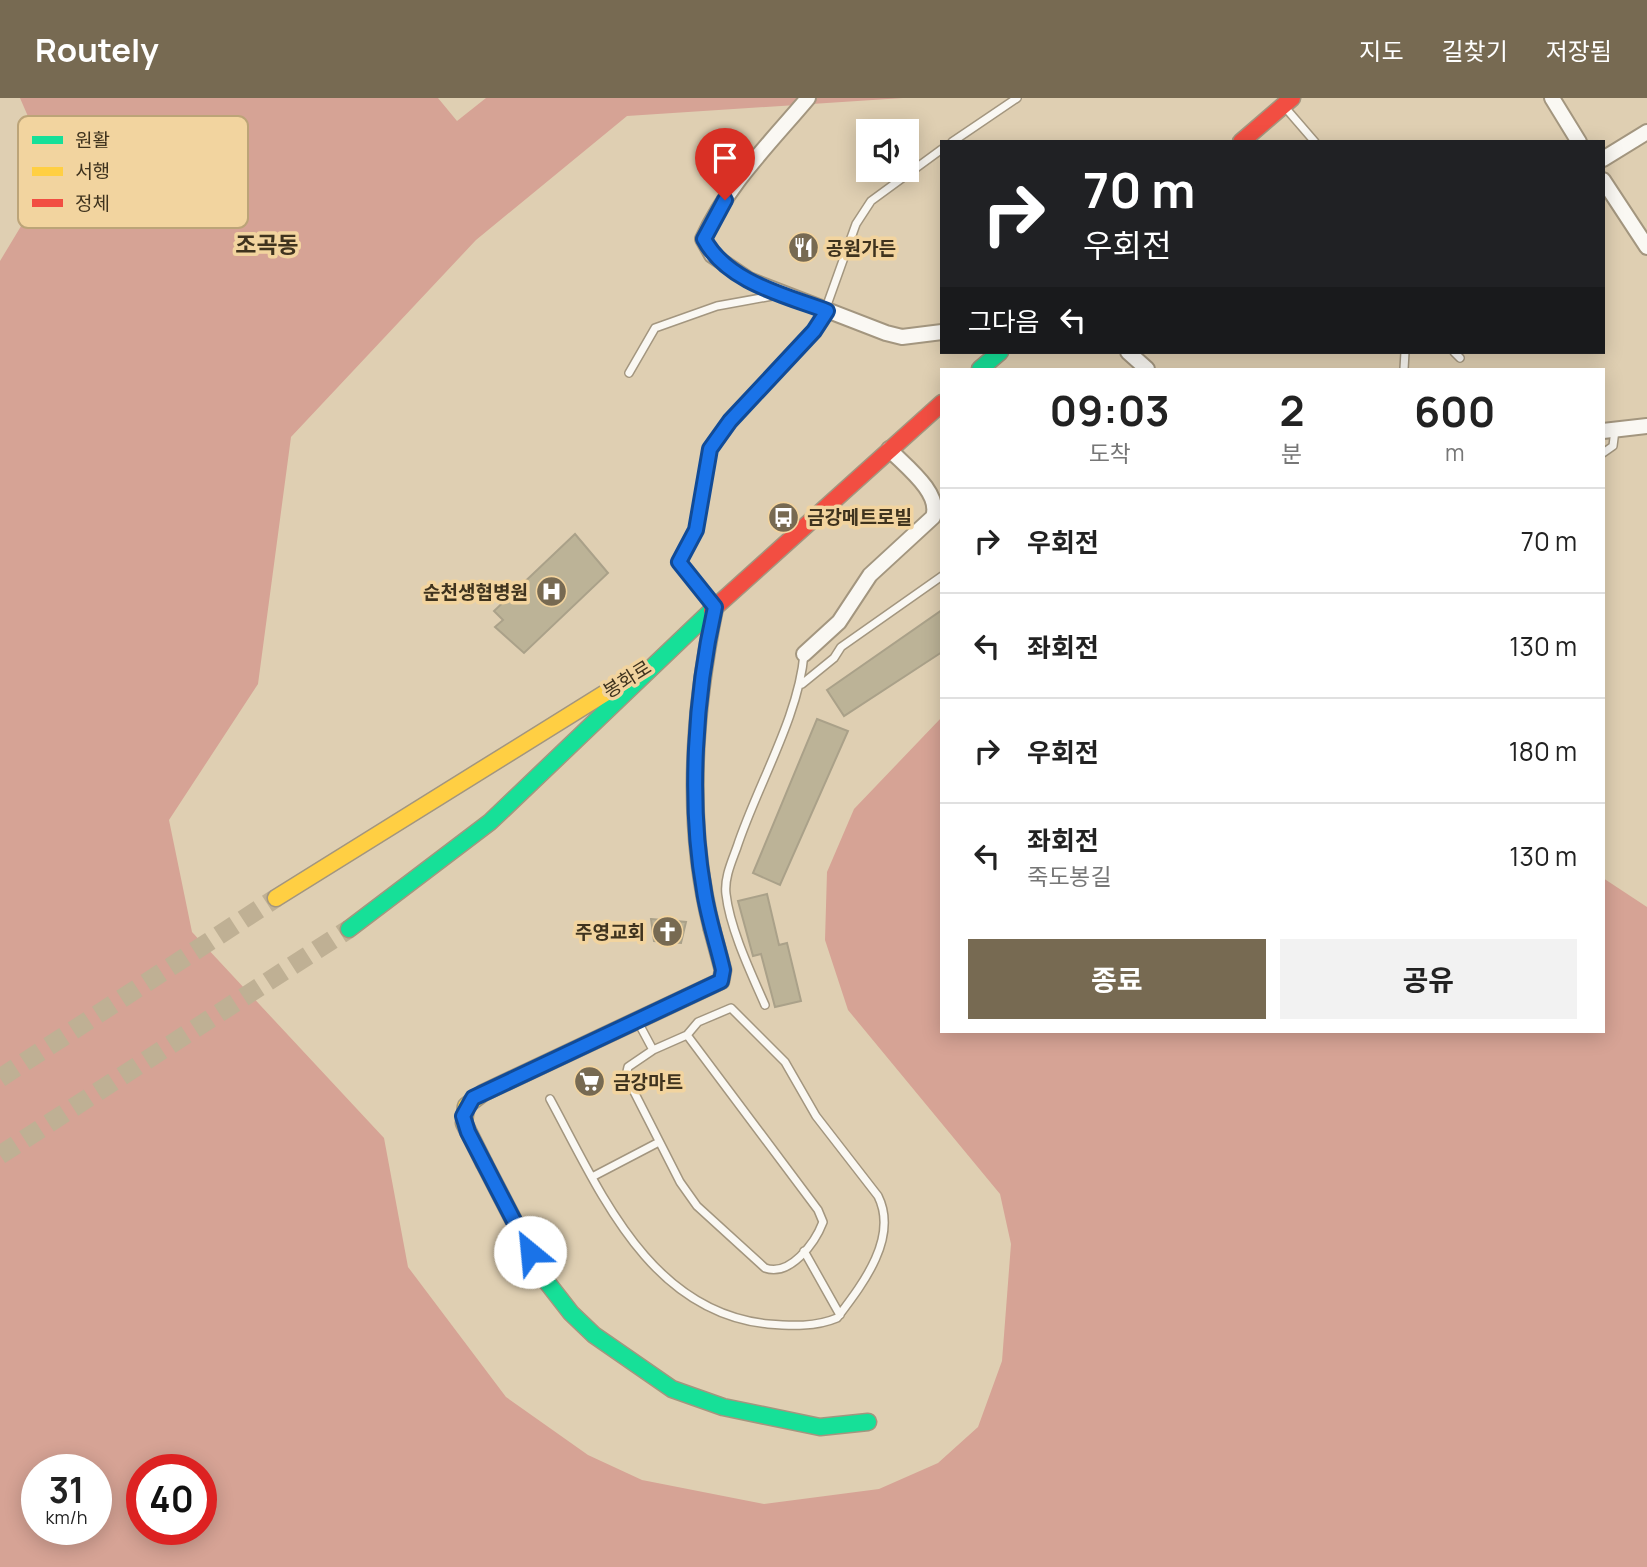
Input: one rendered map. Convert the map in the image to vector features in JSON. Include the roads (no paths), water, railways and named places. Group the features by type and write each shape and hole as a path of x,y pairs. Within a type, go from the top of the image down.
{"main road":[{"path":"1243,140 1287,102"},
{"path":"981,368 998,354"},
{"path":"661,657 940,405"},
{"path":"715,607 703,662 698,730 698,846 704,893 723,970 721,981 638,1022 525,1071 473,1098 466,1106 463,1116 468,1132 543,1277 571,1314 594,1335 672,1389 723,1407 801,1425 844,1427 868,1422"},
{"name":"봉화로","path":"276,898 661,657"},
{"name":"봉화로","path":"349,929 490,822 661,657"}],"street":[{"path":"808,98 738,180 704,239 712,255 727,268 783,294 902,337 940,332"},
{"path":"1552,98 1578,140"},
{"path":"1605,158 1647,132"},
{"path":"1605,183 1647,247"},
{"path":"1130,354 1146,368"},
{"path":"1609,430 1647,426"},
{"path":"804,654 839,622 870,575 933,517 934,501 928,491 889,449"}],"lane":[{"path":"955,140 1017,98"},
{"path":"1287,102 1314,140"},
{"path":"715,607 679,562 696,530 710,449 730,421 814,331 827,311 846,251 863,212 898,178 940,150"},
{"path":"629,373 655,328 717,306 783,294"},
{"path":"1605,452 1613,446 1609,430"},
{"path":"802,684 834,658 841,647 940,577"},
{"path":"765,1005 747,964 726,893 728,874 748,813 802,684 804,654"},
{"path":"550,1099 618,1223 645,1258 684,1291 711,1308 751,1322 818,1325 840,1315 876,1257 886,1231 883,1206 878,1196 816,1116 785,1062 731,1008 698,1022 687,1035 653,1050 628,1067 626,1076 659,1142 680,1182 697,1206 765,1268 774,1271 783,1268 815,1241 823,1222 818,1210 687,1035"},
{"path":"638,1022 653,1050"},
{"path":"592,1177 659,1142"},
{"path":"804,1251 840,1315"}],"tunnel":[{"path":"0,1078 276,898"},
{"path":"0,1155 349,929"}],"place":[{"name":"공원가든","path":"803,248"},
{"name":"금강메트로빌","path":"784,517"},
{"name":"순천생협병원","path":"551,592"},
{"name":"주영교회","path":"668,932"},
{"name":"금강마트","path":"590,1082"}],"district":[{"name":"조곡동","path":"267,245"}]}
